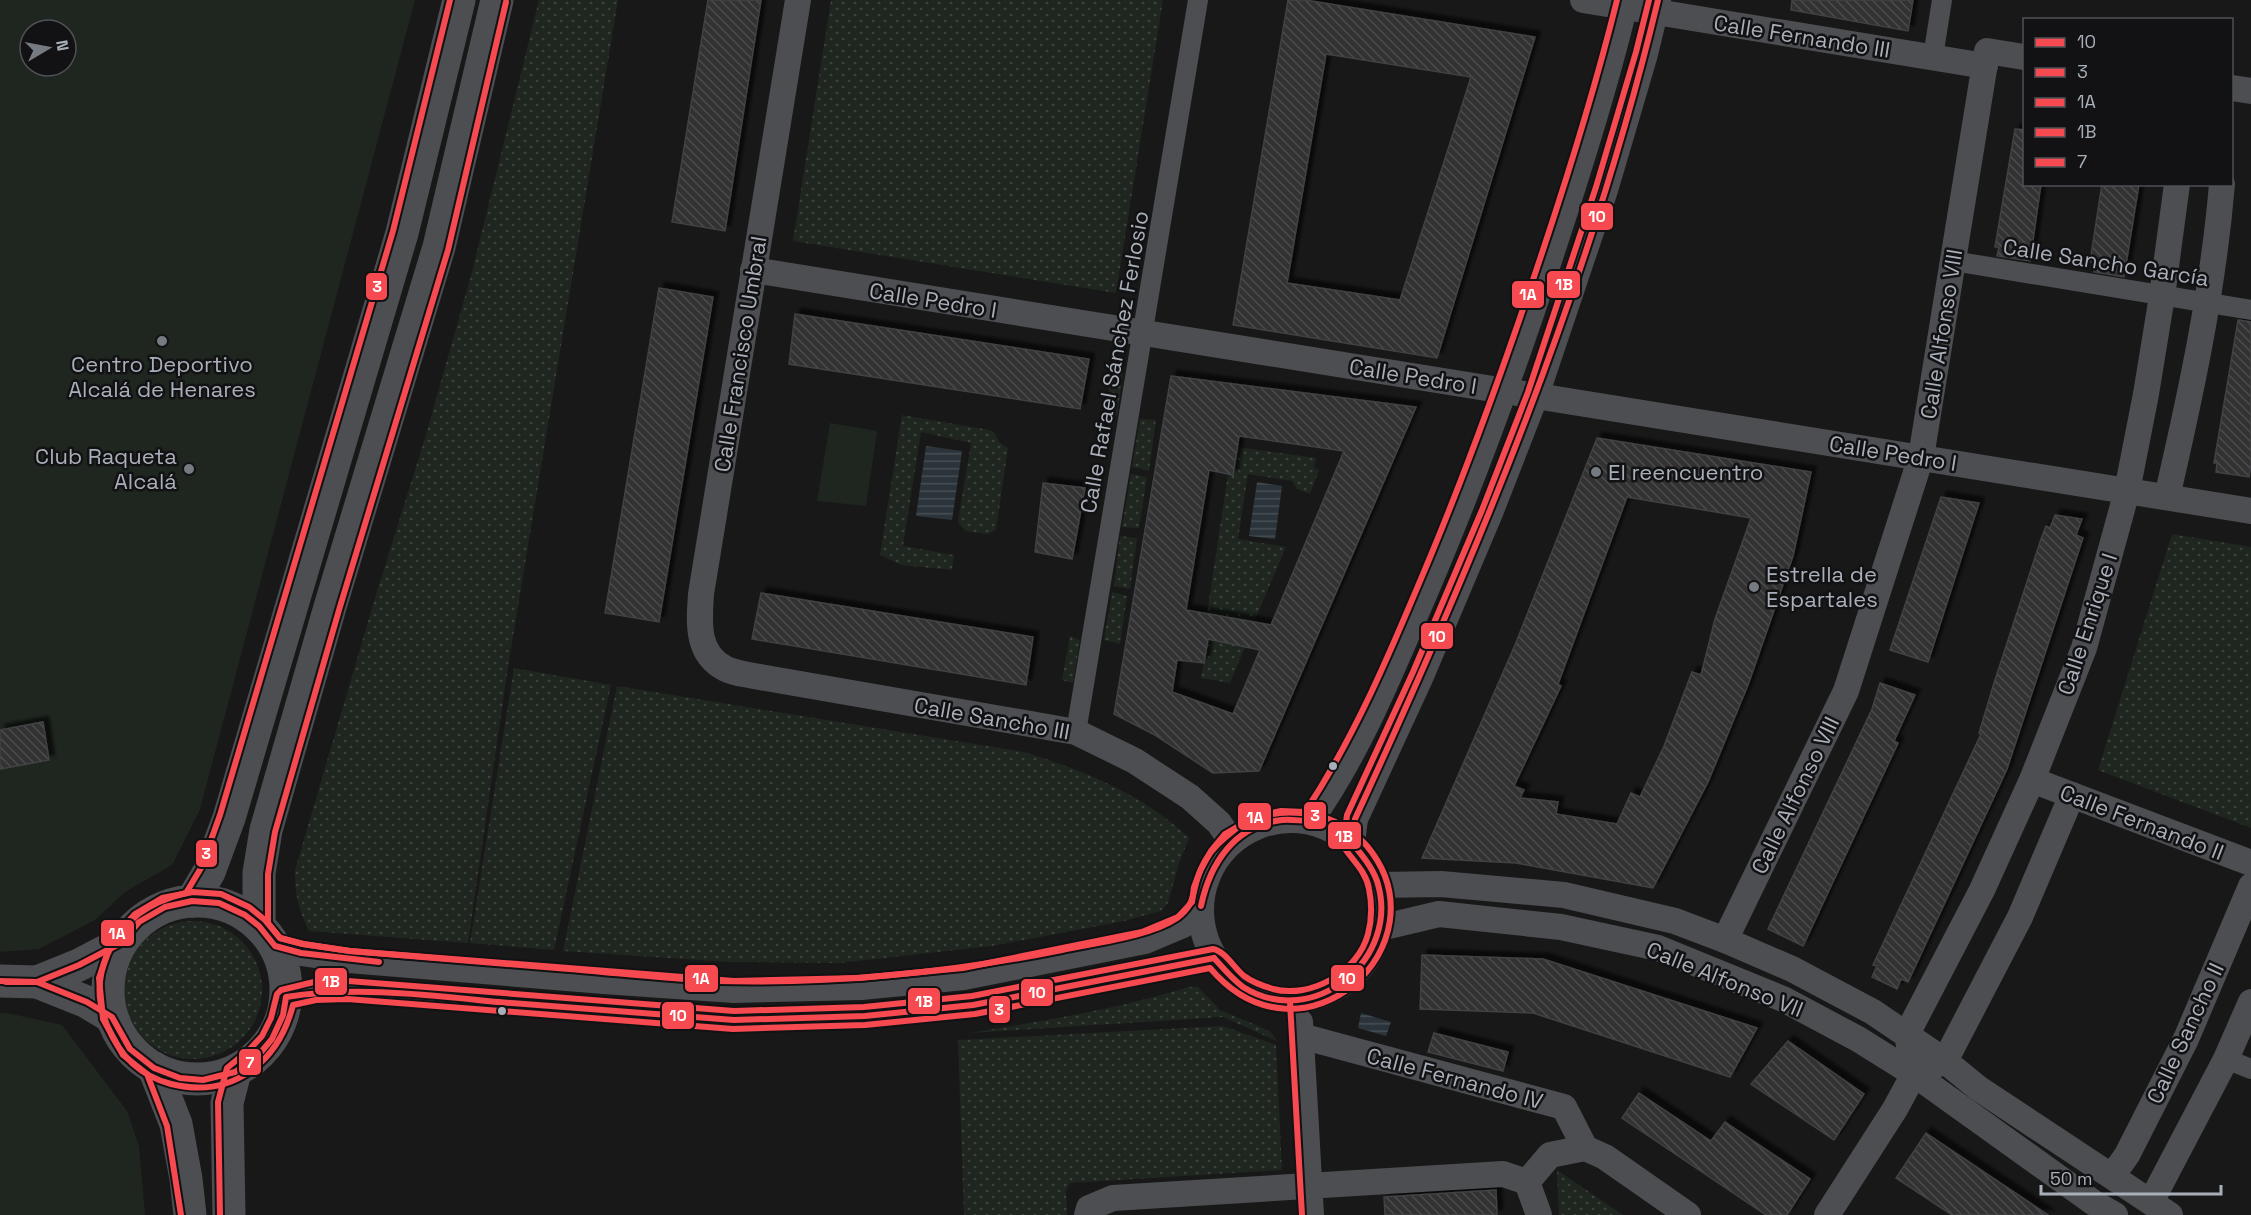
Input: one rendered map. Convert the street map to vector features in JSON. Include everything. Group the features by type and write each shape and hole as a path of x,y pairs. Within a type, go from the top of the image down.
{"street":[{"path":"192,901 209,872 232,807 402,233 459,0"},
{"path":"121,942 108,980 112,1017 130,1049 154,1068 180,1078 203,1080 235,1072 256,1058 272,1039 283,1015 286,997 284,971 267,936 260,873 266,830 439,247 497,0"},
{"name":"Calle Francisco Umbral","path":"754,676 726,669 706,654 699,628 701,594 798,0"},
{"name":"Calle Rafael Sánchez Ferlosio","path":"1076,732 1198,0"},
{"name":"Calle Fernando III","path":"1583,0 1657,6 1933,57 1986,59 2023,57"},
{"path":"1933,57 1942,0"},
{"path":"1310,821 1340,777 1394,665 1462,503 1506,390 1575,181 1626,3"},
{"path":"1352,843 1355,819 1426,665 1490,513 1536,395 1605,190 1657,6"},
{"name":"Calle Alfonso VIII","path":"1725,940 1846,691 1921,458 1986,59"},
{"path":"2233,88 2251,91"},
{"name":"Calle Enrique I","path":"1907,1034 1982,890 2032,780 2084,648 2127,491 2162,296 2177,186"},
{"path":"2166,497 2189,401 2208,304 2222,186"},
{"name":"Calle Sancho García","path":"1953,261 2251,310"},
{"name":"Calle Pedro I","path":"753,270 2251,511"},
{"name":"Calle Sancho III","path":"754,676 1076,732 1135,761 1190,797 1219,824 1232,842"},
{"name":"Calle Fernando II","path":"2032,780 2251,863"},
{"path":"1914,1074 1946,1061 2020,917 2072,795"},
{"path":"1282,820 1310,821 1332,829 1352,843 1368,861 1378,885 1382,907 1380,928 1370,956 1350,979 1325,994 1299,1001 1261,996 1232,979 1214,958 1204,933 1201,906 1203,889 1218,856 1232,842 1259,825 1282,820"},
{"name":"Calle Alfonso VII","path":"1378,885 1441,884 1564,896 1675,921 1725,940 1792,969 1873,1012 1946,1061 1978,1088 2161,1209"},
{"name":"Calle Sancho II","path":"2112,1176 2127,1155 2186,1039 2251,886"},
{"path":"37,982 79,965 121,942 139,922 165,907 192,901 219,903 245,915 267,936 301,953 349,960 734,990 861,987 964,977 1145,941 1183,925 1201,906"},
{"name":"Calle Alfonso VII","path":"1380,928 1439,914 1561,927 1658,948 1783,999 1858,1039 1914,1074 2094,1203 2115,1215"},
{"path":"286,997 315,991 346,990 734,1020 865,1016 972,1005 1214,958"},
{"path":"0,981 37,982 87,1002 112,1017"},
{"path":"1299,1001 1311,1215"},
{"name":"Calle Sancho II","path":"2161,1209 2251,1002"},
{"path":"1827,1215 1895,1109 1914,1074 1907,1034"},
{"name":"Calle Fernando IV","path":"1301,1036 1564,1107 1585,1148"},
{"path":"2226,1059 2251,1069"},
{"path":"154,1068 176,1124 190,1215"},
{"path":"229,1215 227,1103 235,1072"},
{"path":"1527,1182 1550,1155 1585,1148 1605,1157 1688,1215"},
{"path":"1087,1215 1089,1208 1113,1198 1503,1174 1527,1182"},
{"path":"1527,1182 1539,1215"}],"shaded area":[{"name":"Centro Deportivo Alcalá de Henares","path":"0,0 415,0 200,809 172,865 125,892 95,920 39,949 0,952"},
{"path":"539,0 618,0 508,667 468,943 309,931 298,901 295,870 425,438 472,272"},
{"path":"831,0 1163,0 1116,293 793,241"},
{"path":"1112,371 1123,372 1117,416 1104,413"},
{"path":"902,415 989,430 995,433 999,442 1008,448 996,530 988,534 965,531 958,522 971,443 921,432 903,546 954,555 952,570 901,565 880,555"},
{"path":"1140,419 1156,420 1149,471 1132,467"},
{"path":"830,423 877,431 866,506 817,501"},
{"path":"926,446 962,451 952,520 916,516"},
{"path":"1237,447 1316,458 1314,468 1319,470 1310,494 1297,489 1292,481 1248,474 1238,539 1286,547 1254,622 1207,614 1228,474 1233,475"},
{"path":"1131,474 1147,477 1139,528 1122,527"},
{"path":"1257,482 1282,486 1275,539 1249,536"},
{"path":"2172,534 2251,547 2251,828 2098,770"},
{"path":"1120,536 1137,538 1130,589 1114,586"},
{"path":"1112,592 1127,596 1120,644 1104,640"},
{"path":"1070,636 1080,640 1073,683 1062,680"},
{"path":"1208,640 1245,647 1230,683 1201,678"},
{"path":"514,668 611,685 554,950 470,943"},
{"path":"617,686 1024,752 1068,767 1133,797 1153,809 1189,838 1179,863 1168,903 1161,911 1124,921 992,946 839,963 729,962 563,951"},
{"path":"193,921 220,926 232,932 242,941 251,951 257,963 262,990 257,1017 251,1029 242,1039 232,1048 220,1054 193,1059 166,1054 154,1048 144,1039 135,1029 129,1017 124,990 129,963 135,951 144,941 154,932 166,926"},
{"path":"1189,987 1198,987 1220,1010 1270,1031 1277,1041 1223,1017 969,1033 1108,1008"},
{"path":"0,1013 62,1025 127,1111 139,1146 145,1215 0,1215"},
{"path":"1361,1013 1391,1022 1386,1036 1358,1028"},
{"path":"1223,1026 1276,1045 1282,1170 1070,1183 1066,1190 1067,1215 964,1215 958,1040"},
{"path":"1557,1170 1623,1215 1559,1215"}],"building":[{"path":"708,0 761,0 725,231 672,222"},
{"path":"1288,0 1305,0 1535,37 1437,358 1233,325","holes":["1326,54 1471,77 1400,300 1287,283"]},
{"path":"1792,0 1913,0 1908,31 1791,10"},
{"path":"2015,129 2023,130 2023,186 2041,186 2030,261 1997,256 1999,247 1995,247"},
{"path":"2102,186 2139,186 2124,277 2094,272 2095,263 2090,262"},
{"path":"659,288 713,297 659,622 605,613"},
{"path":"795,314 1089,359 1080,409 789,364"},
{"path":"2238,320 2251,322 2251,464 2249,477 2216,472 2217,463 2214,463"},
{"path":"1171,376 1416,407 1259,771 1213,773 1155,735 1114,714","holes":["1239,436 1344,451 1271,625 1186,610 1209,470 1233,475","1208,639 1260,650 1233,714 1172,692 1177,660 1204,663"]},
{"path":"1597,438 1811,472 1793,556 1748,685 1708,782 1653,888 1516,863 1422,858 1515,645","holes":["1627,497 1751,518 1715,619 1701,675 1692,672 1664,746 1640,797 1631,793 1617,824 1556,814 1558,802 1520,798 1524,790 1514,786 1561,686 1558,684"]},
{"path":"1043,483 1085,488 1072,559 1035,552"},
{"path":"1941,497 1979,503 1928,662 1890,650"},
{"path":"2055,515 2082,519 2076,535 2083,538 2007,769 1908,982 1901,979 1897,989 1872,977 1877,966 1873,965 1981,734 1979,733 1994,683 2041,539 2046,526 2050,528"},
{"path":"761,593 1033,637 1026,685 752,639"},
{"path":"1880,683 1915,695 1894,741 1898,743 1803,946 1768,929 1872,709"},
{"path":"43,722 49,760 0,769 0,730"},
{"path":"1422,955 1543,959 1757,1028 1730,1077 1533,1013 1420,1009"},
{"path":"1434,1033 1508,1052 1503,1071 1428,1052"},
{"path":"1788,1041 1864,1094 1834,1140 1751,1084"},
{"path":"1639,1093 1711,1141 1725,1122 1810,1179 1787,1215 1766,1215 1622,1118"},
{"path":"1926,1133 2048,1215 1952,1215 1896,1178"},
{"path":"1496,1190 1497,1215 1385,1215 1384,1197"}],"transit line":[{"name":"3","path":"450,0 393,231 220,815 201,868 186,893 160,901 129,922 113,942 104,964 100,981 101,1007 112,1036 124,1055 140,1070 171,1084 193,1087 214,1086 232,1081 249,1072 264,1059 286,1026 293,1005 316,1000 347,999 733,1029 865,1025 975,1014 1210,968 1247,998 1285,1009 1322,1003 1354,985 1377,956 1390,922 1387,884 1367,846 1361,840 1335,822 1302,813 1279,813 1256,818 1223,839 1203,864 1188,907 1177,918 1153,930 1106,942 933,971 804,981 717,981 350,951 280,938 268,923 268,874 275,832 339,610 448,250 506,2"},
{"name":"1A","path":"181,1215 167,1126 147,1074 123,1055 103,1019 99,978 113,938 135,914 162,898 193,892 221,894 249,907 265,920 280,938 350,951 734,981 860,978 963,968 1142,932 1178,917 1192,902 1194,887 1201,869 1211,851 1225,834 1256,816 1281,811 1305,812 1342,750 1374,686 1461,480 1503,367 1552,221 1591,95 1617,0"},
{"name":"1B","path":"220,1215 218,1102 227,1068 262,1036 271,1018 277,994 281,990 314,982 348,981 734,1011 864,1007 972,996 1213,949 1222,953 1247,978 1273,989 1302,990 1331,980 1344,971 1363,948 1368,934 1371,912 1371,900 1365,877 1343,846 1347,815 1413,672 1482,510 1528,392 1596,187 1649,0"},
{"name":"10","path":"1352,843 1355,819 1444,620 1527,417 1599,211 1658,0"},
{"name":"10","path":"1201,906 1205,890 1218,861 1238,838 1265,823 1285,820 1310,821"},
{"name":"10","path":"1214,958 1243,987 1270,998 1297,1000 1323,993 1346,980 1364,960 1376,937 1381,910 1375,876 1352,843"},
{"name":"7","path":"6,982 37,982 79,965 121,943 139,922 165,907 192,901 219,903 245,915 259,926 275,946 301,953 379,962"},
{"name":"10","path":"498,1002 734,1020 865,1016 973,1005 1214,958"},
{"name":"7","path":"0,981 37,982 87,1002 112,1017 130,1049 154,1068 180,1078 203,1080 235,1072 256,1058 272,1039 283,1015 286,997 366,992 418,994 498,1002"},
{"name":"3","path":"1290,1002 1302,1215"}],"place":[{"name":"Centro Deportivo Alcalá de Henares","path":"162,341"},
{"name":"Club Raqueta Alcalá","path":"189,469"},
{"name":"El reencuentro","path":"1596,472"},
{"name":"Estrella de Espartales","path":"1754,587"}]}
